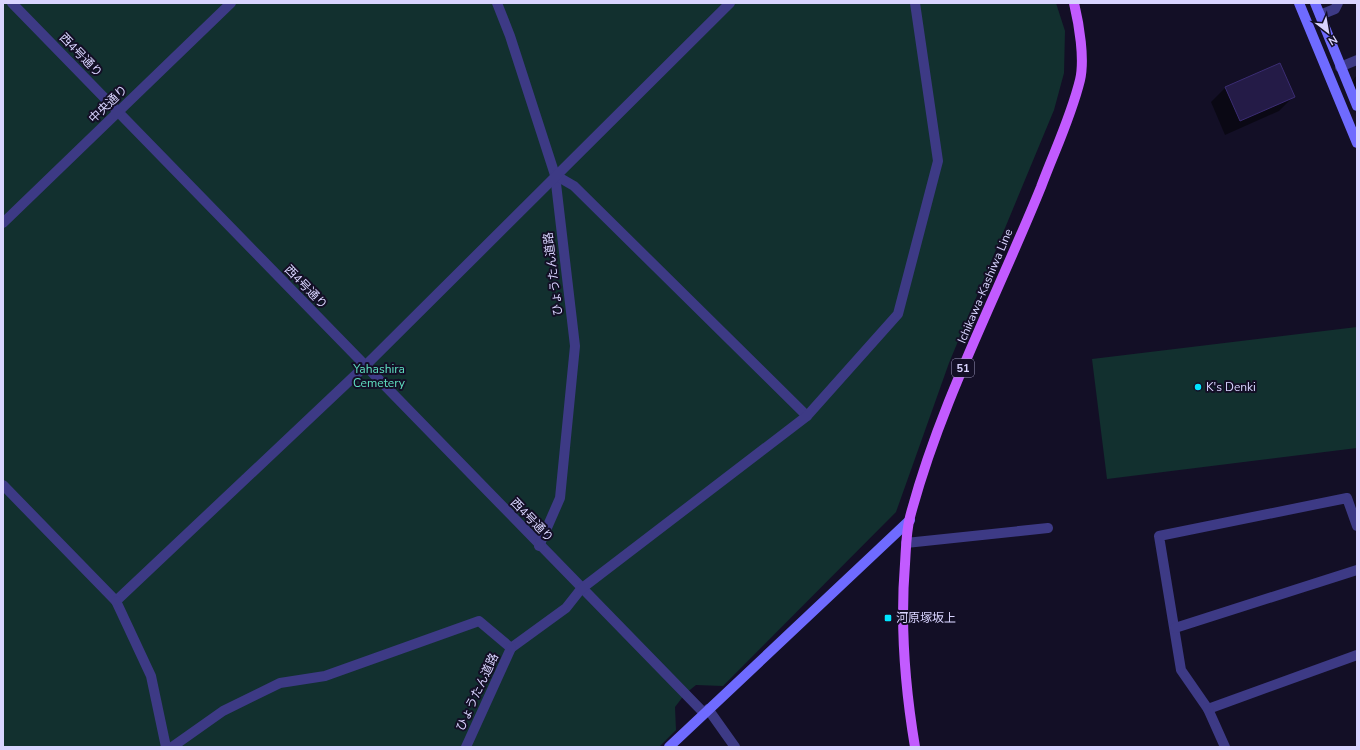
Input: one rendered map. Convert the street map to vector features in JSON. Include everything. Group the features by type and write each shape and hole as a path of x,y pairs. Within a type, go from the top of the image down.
{"main road":[{"name":"Ichikawa-Kashiwa Line","path":"914,747 909,715 902,609 906,543 910,520 934,441 954,390 1015,251 1070,112 1080,79 1081,29 1074,3"}],"street":[{"name":"西4号通り","path":"12,3 581,589 706,711 735,747"},
{"name":"中央通り","path":"3,223 231,3"},
{"name":"ひょうたん道路","path":"497,3 510,36 555,176 575,346 560,498 539,546"},
{"path":"116,601 365,366 730,3"},
{"path":"172,747 223,711 280,683 325,676 479,621 511,648 566,608 581,589 806,416 898,314 938,161 915,3"},
{"path":"1299,3 1357,143"},
{"path":"1315,3 1357,106"},
{"path":"1320,15 1335,9 1338,3"},
{"path":"1340,67 1357,60"},
{"path":"555,176 574,186 806,416"},
{"path":"3,485 116,601 151,676 166,747"},
{"path":"1226,747 1208,709 1181,670 1159,536 1347,498 1357,526"},
{"path":"669,747 910,520"},
{"path":"906,543 1048,528"},
{"path":"1175,628 1357,570"},
{"name":"ひょうたん道路","path":"466,747 511,648"},
{"path":"1208,709 1357,655"}],"green space":[{"name":"Yahashira Cemetery","path":"3,3 1056,3 1065,31 1064,73 1054,110 949,363 896,512 723,686 696,685 685,694 675,707 676,730 659,747 3,747"},
{"path":"1357,327 1357,448 1107,479 1092,359"}],"building":[{"path":"1280,63 1295,97 1240,121 1225,87"}],"place":[{"name":"K's Denki","path":"1198,387"},
{"name":"河原塚坂上","path":"888,618"}]}
